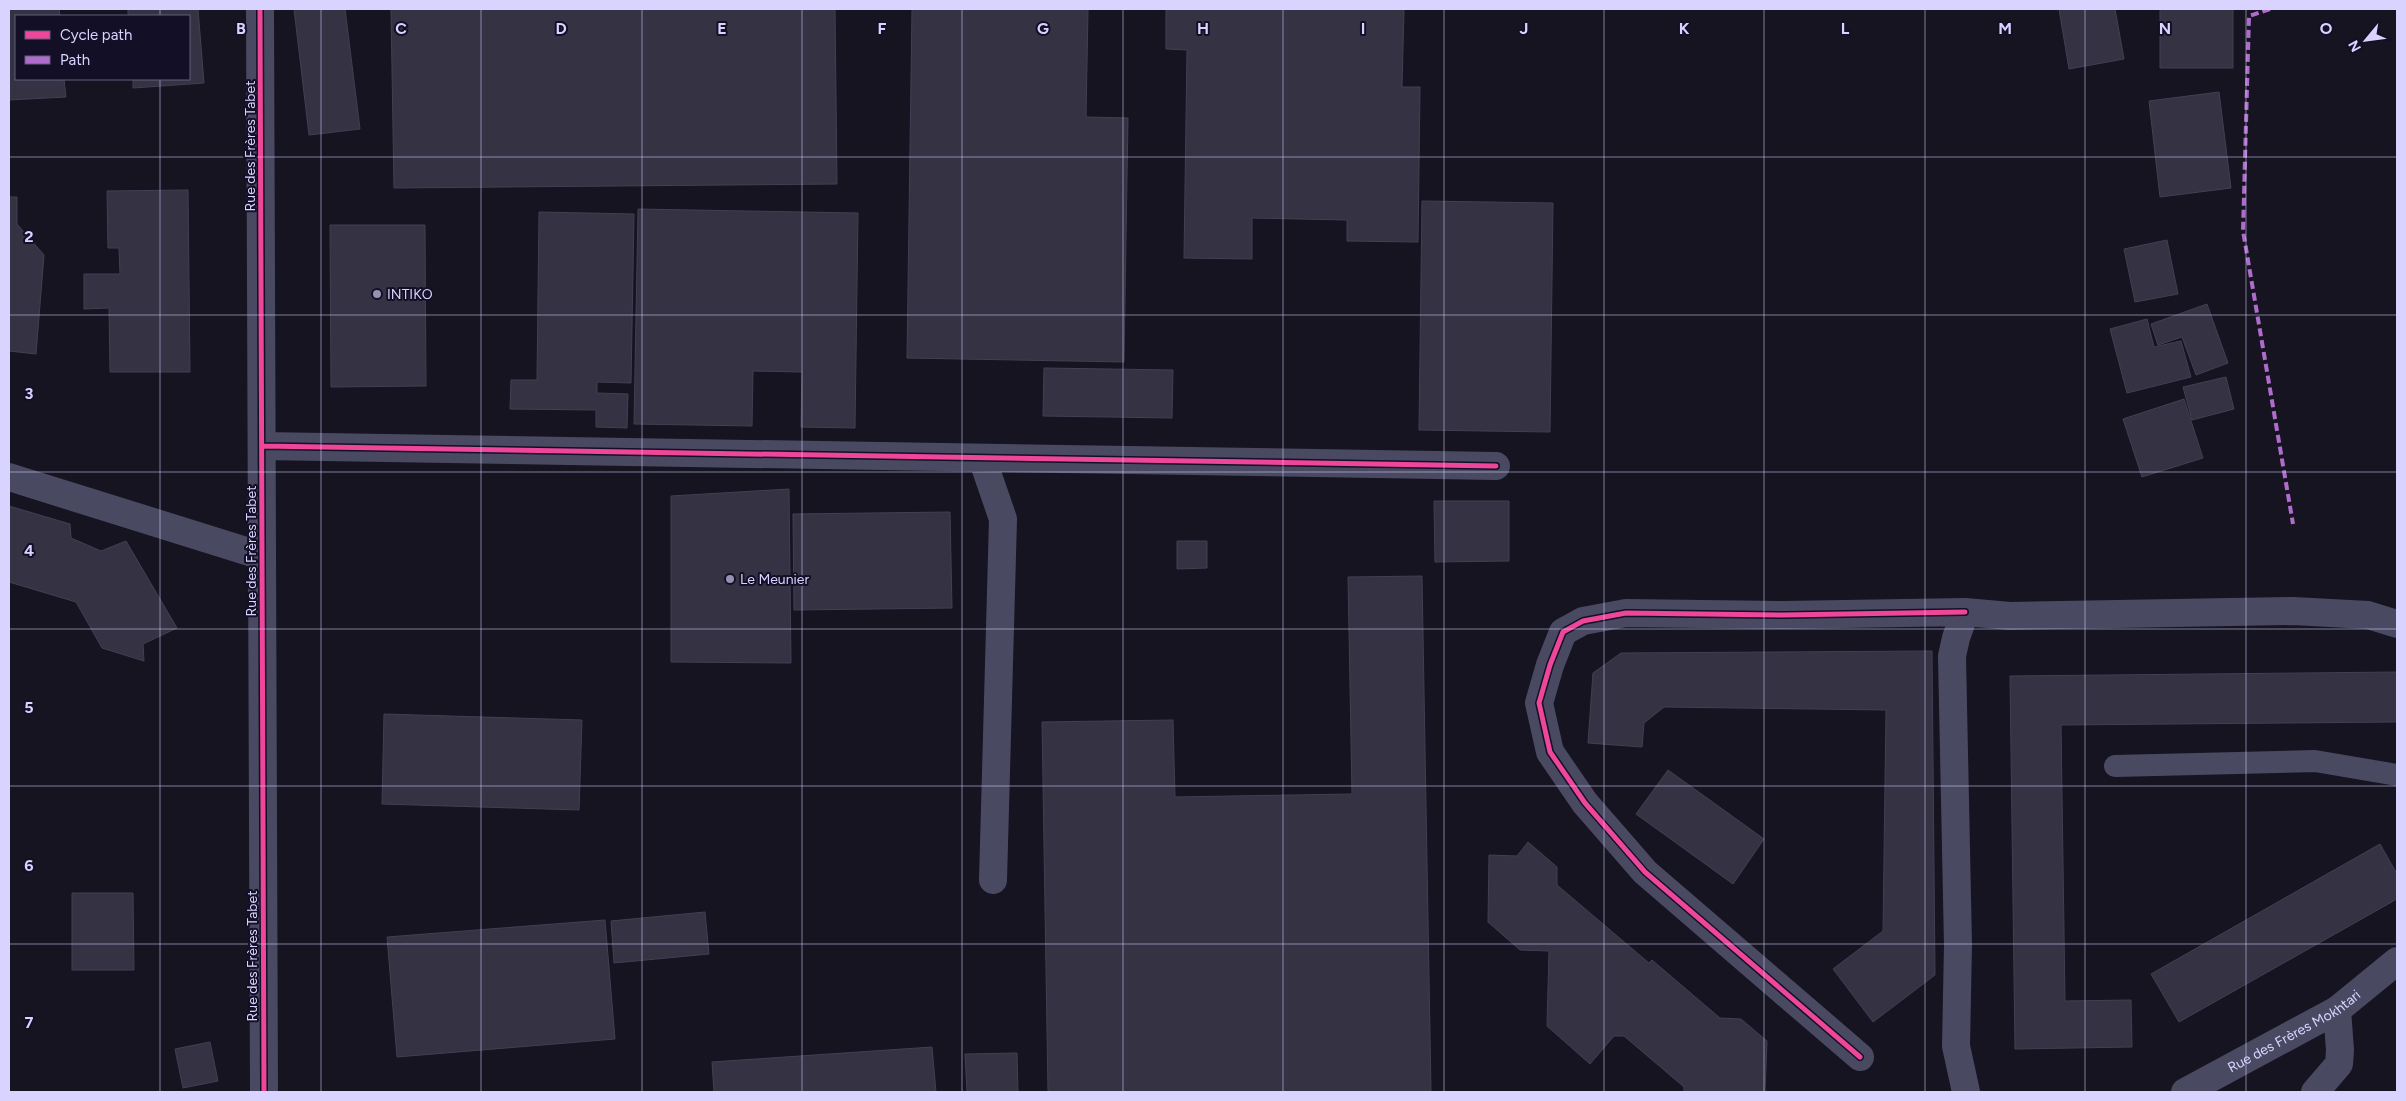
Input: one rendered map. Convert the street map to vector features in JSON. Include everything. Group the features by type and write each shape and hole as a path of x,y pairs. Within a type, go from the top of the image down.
{"street":[{"name":"Rue des Frères Tabet","path":"260,9 264,1092"},
{"path":"262,446 1496,466"},
{"path":"982,458 1003,520 993,880"},
{"path":"9,477 262,556"},
{"path":"1860,1057 1645,872 1585,803 1550,752 1539,703 1550,665 1563,632 1583,621 1626,613 1784,615 1965,612 2010,616 2293,611 2368,616 2397,624"},
{"path":"1965,612 1956,638 1952,673 1958,945 1956,1046 1966,1092"},
{"name":"Rue des Frères Mokhtari","path":"2185,1092 2336,1010 2397,961"},
{"path":"2315,1092 2339,1064 2340,1050 2336,1010"}],"lane":[{"path":"2115,766 2315,761 2397,775"}],"building":[{"path":"9,9 59,9 60,15 15,15 15,80 64,80 66,97 9,100"},
{"path":"128,9 198,9 204,83 133,88 133,80 190,80 190,15 128,15"},
{"path":"294,9 345,9 360,129 309,135"},
{"path":"391,9 835,9 837,184 394,188"},
{"path":"912,9 1088,9 1086,117 1128,118 1124,362 907,358"},
{"path":"1166,9 1404,9 1402,87 1420,87 1418,242 1347,241 1347,220 1252,218 1252,259 1184,258 1187,50 1166,49"},
{"path":"2059,9 2115,9 2124,59 2069,69"},
{"path":"2160,9 2233,9 2233,68 2160,68"},
{"path":"2219,92 2231,188 2160,197 2149,101"},
{"path":"188,190 190,372 110,372 109,308 84,309 84,274 120,274 119,248 108,248 107,191"},
{"path":"9,197 17,197 17,224 44,255 36,354 9,351"},
{"path":"1422,201 1553,203 1550,432 1419,430"},
{"path":"638,209 858,213 855,428 801,427 802,372 753,371 752,426 634,424"},
{"path":"539,212 634,214 631,383 597,382 597,393 628,394 627,428 596,427 596,410 510,409 511,380 537,380"},
{"path":"330,225 425,225 426,386 331,387"},
{"path":"2167,240 2178,294 2135,302 2124,249"},
{"path":"2207,304 2228,363 2196,375 2182,337 2158,345 2151,324"},
{"path":"2147,319 2154,347 2181,341 2191,377 2127,393 2110,329"},
{"path":"1044,368 1173,370 1172,418 1043,416"},
{"path":"2226,377 2234,409 2192,420 2183,387"},
{"path":"2184,399 2203,458 2142,477 2123,419"},
{"name":"Le Meunier","path":"789,489 791,663 671,662 671,496"},
{"path":"1434,501 1509,501 1509,561 1435,562"},
{"path":"9,506 70,524 71,538 101,551 126,541 177,628 143,644 144,661 102,648 76,602 9,582"},
{"path":"950,512 952,608 794,610 793,514"},
{"path":"1177,541 1207,541 1207,568 1177,569"},
{"path":"1422,576 1431,1092 1048,1092 1042,722 1173,720 1175,797 1352,794 1348,577"},
{"path":"1932,651 1935,975 1873,1022 1833,969 1883,931 1886,710 1664,707 1644,723 1642,747 1588,743 1593,673 1621,653"},
{"path":"2397,672 2397,722 2061,725 2065,1001 2131,1000 2132,1047 2015,1049 2010,676"},
{"path":"384,714 582,720 579,810 382,804"},
{"path":"1668,770 1764,839 1733,884 1636,814"},
{"path":"1528,842 1557,867 1557,885 1649,963 1652,960 1720,1018 1741,1019 1767,1041 1765,1092 1684,1092 1684,1087 1624,1036 1614,1036 1590,1064 1547,1026 1549,951 1520,950 1488,922 1489,855 1517,856"},
{"path":"2380,844 2397,874 2397,899 2179,1022 2151,974"},
{"path":"72,893 133,893 134,970 72,970"},
{"path":"705,912 709,954 614,963 611,921"},
{"path":"605,920 615,1039 397,1057 387,937"},
{"path":"210,1042 218,1081 183,1088 175,1049"},
{"path":"932,1047 936,1092 714,1092 712,1062"},
{"path":"1017,1053 1018,1092 967,1092 965,1054"}],"marked path":[{"path":"2270,9 2249,16 2243,231 2293,524"}],"cycle path":[{"path":"260,9 264,1092"},
{"path":"262,446 1496,466"},
{"path":"1860,1057 1645,872 1585,803 1550,752 1539,703 1550,665 1563,632 1583,621 1626,613 1784,615 1965,612"}],"place":[{"name":"INTIKO","path":"377,294"},
{"name":"Le Meunier","path":"730,579"}]}
